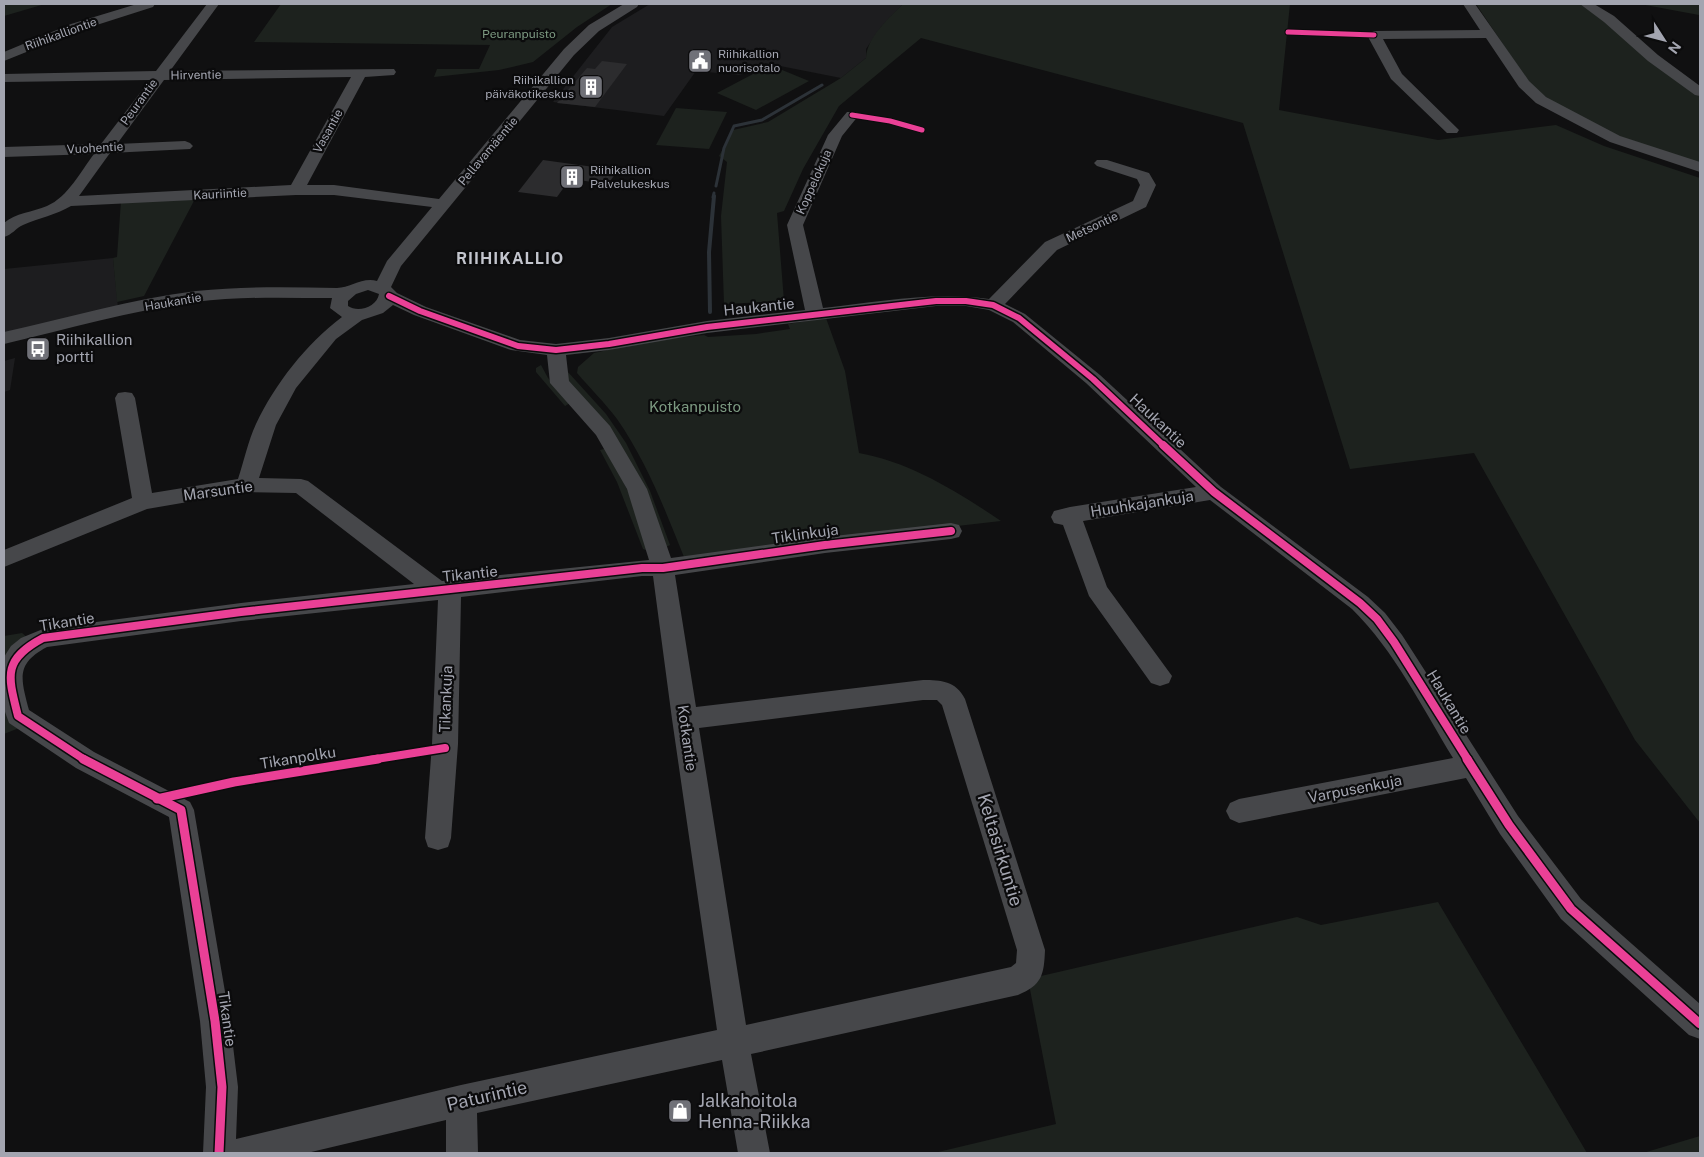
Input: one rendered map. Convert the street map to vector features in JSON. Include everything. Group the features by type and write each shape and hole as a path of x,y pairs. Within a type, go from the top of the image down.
{"street":[{"name":"Riihikalliontie","path":"4,56 76,27 148,4"},
{"name":"Peurantie","path":"67,201 213,4"},
{"name":"Pellavamäentie","path":"379,295 393,265 579,41 594,28 633,4"},
{"path":"1470,4 1524,84 1541,100 1615,139 1700,167"},
{"path":"1586,4 1608,19 1653,58 1700,92"},
{"path":"1452,130 1396,76 1374,35 1490,34"},
{"name":"Hirventie","path":"4,78 389,72"},
{"name":"Vasantie","path":"296,190 360,73"},
{"name":"Koppelokuja","path":"815,314 795,225 835,135 852,116"},
{"name":"Vuohentie","path":"4,152 185,146"},
{"name":"Metsontie","path":"993,305 1006,294 1051,246 1140,204 1148,185 1143,176 1102,164"},
{"name":"Kauriintie","path":"4,232 15,222 54,210 67,201 296,190 334,190 444,204"},
{"name":"Haukantie","path":"4,338 120,312 224,294 346,306"},
{"path":"246,485 266,425 288,385 330,335 346,306 379,295"},
{"path":"346,306 379,295"},
{"name":"Haukantie","path":"379,295 518,346 556,350 609,344 707,327 953,300 993,305 1019,318 1041,334 1093,379 1214,492 1360,603 1378,619 1418,677 1471,766 1509,824 1571,909 1700,1024"},
{"name":"Haukantie","path":"4,348 160,314 221,304 300,300 346,306"},
{"name":"Kotkantie","path":"556,350 560,383 603,431 637,490 663,568 684,719 734,1044 754,1153"},
{"path":"125,398 143,502"},
{"name":"Marsuntie","path":"4,559 143,502 246,485 301,486 445,590"},
{"name":"Huuhkajankuja","path":"1160,676 1097,590 1066,516 1214,492"},
{"name":"Tiklinkuja","path":"663,568 951,531"},
{"name":"Tikantie","path":"218,1153 222,1087 216,1030 181,810 85,760 18,716 9,678 12,660 28,644 43,638 241,612 642,568 663,568"},
{"name":"Tikankuja","path":"438,838 445,744 445,590"},
{"name":"Keltasirkuntie","path":"684,719 923,690 942,690 953,699 1031,950 1030,970 1018,980 734,1044"},
{"name":"Varpusenkuja","path":"1239,812 1471,766"},
{"name":"Paturintie","path":"240,1153 461,1101 720,1045 734,1044"},
{"path":"461,1101 462,1153"}],"shaded area":[{"path":"650,4 903,4 881,27 866,49 866,58 841,78 765,63 740,75 696,71 664,116 553,102 612,27"},
{"path":"113,258 118,308 4,333 4,269"},
{"path":"15,358 10,390 4,392 4,361"}],"green space":[{"path":"4,4 45,4 4,16"},
{"name":"Peuranpuisto","path":"281,4 612,4 577,27 533,62 499,70 434,77 437,69 479,69 490,45 254,42"},
{"path":"903,4 1290,4 1279,110 1438,140 1556,125 1604,146 1700,178 1700,823 1635,740 1474,453 1350,469 1243,123 921,38 839,106 803,169 784,211 777,213 784,301 724,304 721,216 727,162 719,156 733,130 768,122 841,78 866,58 867,50 874,35"},
{"path":"1476,4 1581,4 1596,13 1700,95 1700,163 1618,136 1563,109 1539,92 1527,80"},
{"path":"1640,4 1700,4 1700,16 1699,15"},
{"path":"770,65 809,81 756,110 717,93"},
{"path":"676,108 727,112 709,149 656,145"},
{"path":"196,197 144,296 117,302 113,258 117,257 121,201"},
{"name":"Kotkanpuisto","path":"826,318 845,371 859,453 897,463 915,471 951,489 1001,521 684,557 655,486 628,435 617,419 577,373 578,367 594,353 649,341 704,335 708,337 756,334 790,329 788,324"},
{"path":"541,365 548,378 570,403 565,406 536,372 536,368"},
{"path":"567,371 606,414 626,443 650,491 670,545 666,547 568,381"},
{"path":"600,450 607,450 637,512 645,538 646,550 643,549 617,482"},
{"path":"22,633 29,639 8,659 24,726 4,734 4,636"},
{"path":"1438,902 1587,1153 934,1153 1056,1124 1028,979 1297,917 1321,925"},
{"path":"1700,1136 1700,1153 1643,1153"}],"building":[{"name":"Riihikallion päiväkotikeskus","path":"602,61 627,64 595,107 557,103 587,68 595,69"},
{"name":"Riihikallion Palvelukeskus","path":"543,160 618,170 608,184 570,179 557,197 518,192"}],"waterway":[{"path":"716,186 724,148 734,126 762,120 822,85"},
{"path":"713,197 714,193"},
{"path":"710,312 709,252 714,196"}],"cycle path":[{"path":"1288,32 1374,35"},
{"path":"852,115 890,121 922,130"},
{"path":"389,296 420,311 518,346 556,350 609,344 707,327 936,301 966,301 993,305 1019,318 1093,379 1214,492 1360,603 1377,619 1394,642 1509,825 1571,909 1700,1024"},
{"path":"219,1153 222,1087 215,1021 181,810 85,760 18,716 10,679 11,670 14,661 29,645 43,638 241,612 642,568 663,568 825,545 951,531"},
{"name":"Tikanpolku","path":"157,799 234,782 445,748"}],"place":[{"name":"Riihikallion nuorisotalo","path":"700,61"},
{"name":"Riihikallion päiväkotikeskus","path":"591,87"},
{"name":"Riihikallion Palvelukeskus","path":"572,177"},
{"name":"Riihikallion portti","path":"38,349"},
{"name":"Jalkahoitola Henna-Riikka","path":"680,1111"}],"district":[{"name":"RIIHIKALLIO","path":"510,258"}]}
